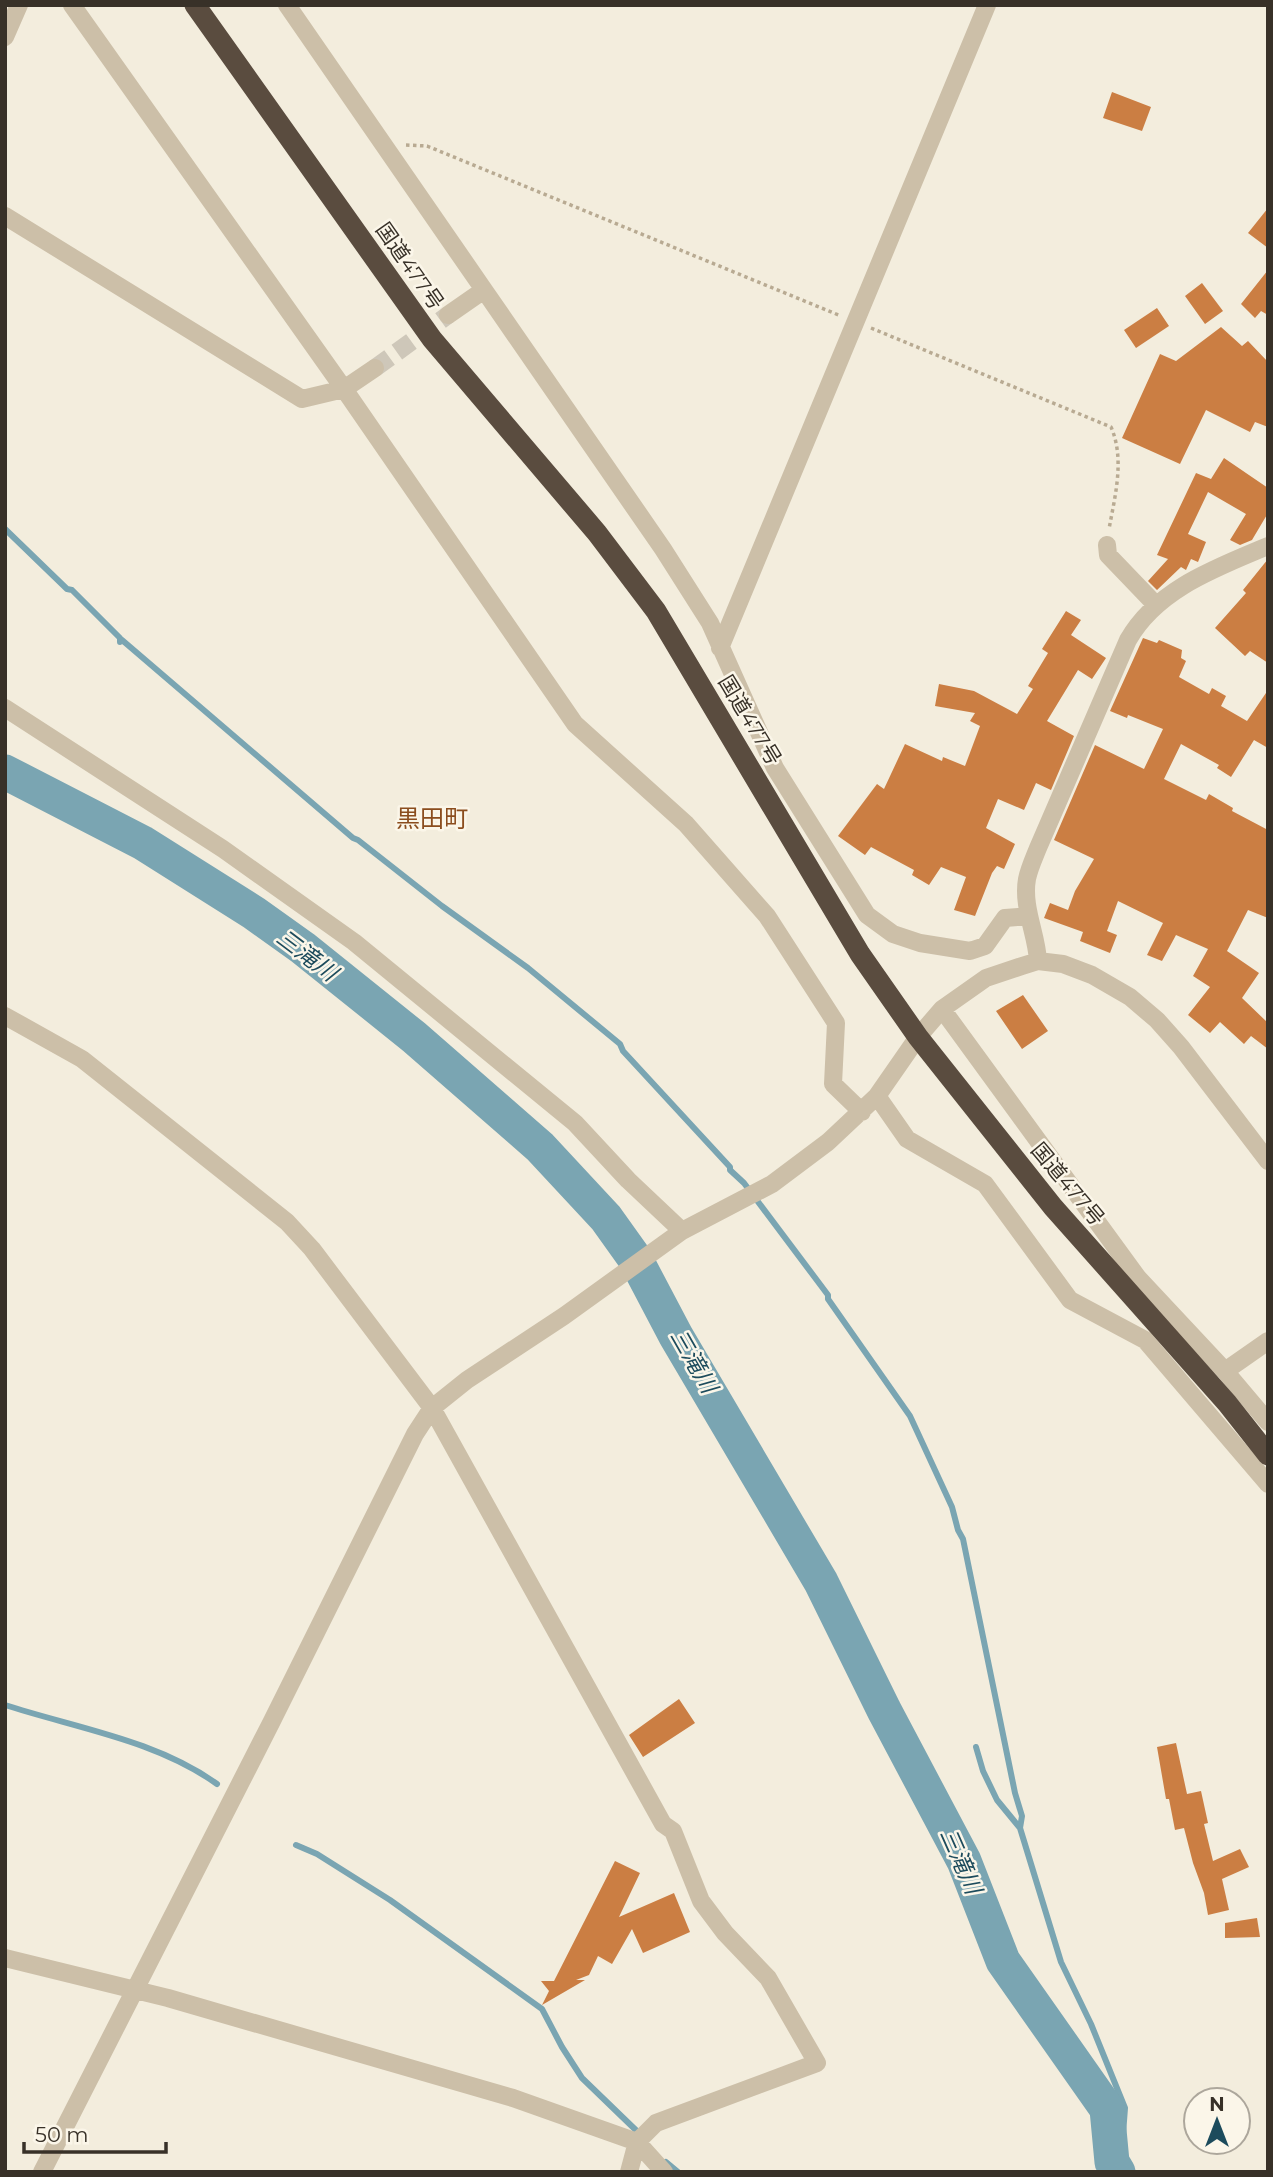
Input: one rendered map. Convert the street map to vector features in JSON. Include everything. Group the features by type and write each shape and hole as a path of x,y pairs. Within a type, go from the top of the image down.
{"highway":[{"name":"国道477号","path":"195,5 432,340 597,533 656,611 860,954 918,1037 1053,1207 1227,1403 1268,1455"}],"street":[{"path":"5,37 19,5"},
{"path":"72,5 344,389 575,724 686,824 767,916 836,1023 833,1084 862,1112"},
{"path":"286,5 663,549 710,623 775,768 867,915 893,934 920,943 970,951 985,946 1005,918 1029,916"},
{"path":"720,648 988,5"},
{"path":"5,216 302,399 344,389 375,368"},
{"path":"448,314 484,290"},
{"path":"1107,545 1108,555 1155,604"},
{"path":"1038,961 1029,916 1027,881 1038,848 1128,640 1138,622 1155,604 1178,588 1268,546"},
{"path":"5,708 223,849 354,943 575,1123 680,1233"},
{"path":"42,2172 260,1747 415,1434 432,1408 467,1380 564,1316 680,1233 772,1184 828,1142 862,1112 942,1009 986,978 1038,961 1063,964 1092,975 1130,997 1157,1020 1268,1161"},
{"path":"942,1009 1096,1224 1138,1278 1225,1371 1268,1422"},
{"path":"5,1016 82,1059 287,1223 312,1249 432,1408 663,1824 673,1831 701,1901 725,1933 768,1978 817,2063 656,2123 638,2141 629,2172"},
{"path":"877,1096 907,1139 985,1184 1070,1300 1146,1340 1268,1484"},
{"path":"1225,1371 1268,1341"},
{"path":"5,1958 134,1989 513,2098 638,2141 664,2172"}],"path":[{"path":"383,144 427,146 1111,427 1116,439 1118,475 1107,545"}],"building":[{"path":"1112,92 1151,107 1142,131 1103,118"},
{"path":"1268,208 1268,248 1248,233"},
{"path":"1268,270 1268,315 1261,311 1255,318 1241,304"},
{"path":"1202,283 1223,311 1205,324 1185,296"},
{"path":"1157,308 1169,326 1136,348 1124,330"},
{"path":"1221,327 1242,346 1248,341 1268,362 1268,427 1255,422 1250,432 1206,410 1180,464 1122,438 1160,354 1176,361"},
{"path":"1224,458 1268,488 1268,513 1252,540 1240,545 1230,540 1246,514 1208,492 1188,534 1206,542 1198,562 1191,559 1186,570 1181,567 1157,590 1148,581 1168,559 1157,555 1196,473 1211,479"},
{"path":"1268,559 1268,663 1250,651 1245,656 1215,628 1246,593 1243,590"},
{"path":"1066,611 1081,620 1071,635 1106,658 1092,679 1078,670 1047,721 1074,736 1051,790 1036,783 1024,810 998,799 986,828 1015,844 1004,869 997,866 992,873 975,916 954,910 966,877 941,867 929,885 912,875 914,870 871,847 865,855 838,836 877,784 884,789 905,744 942,761 943,757 965,766 980,726 970,721 975,713 935,706 939,684 974,691 1017,714 1033,689 1028,686 1048,653 1042,649"},
{"path":"1143,638 1157,643 1159,640 1182,650 1181,658 1186,661 1179,677 1209,694 1212,688 1226,696 1221,706 1247,721 1268,690 1268,748 1254,740 1231,777 1217,768 1219,765 1181,744 1164,779 1206,800 1209,794 1233,808 1232,811 1268,830 1268,918 1248,910 1227,951 1259,973 1242,998 1268,1023 1268,1049 1251,1036 1244,1044 1220,1022 1210,1033 1188,1015 1210,987 1193,976 1208,949 1176,935 1162,961 1147,955 1163,923 1118,901 1107,931 1117,935 1110,953 1080,941 1083,932 1044,918 1050,903 1068,910 1075,891 1094,859 1054,840 1095,745 1144,769 1163,729 1110,711"},
{"path":"1023,995 1048,1031 1022,1049 996,1011"},
{"path":"679,1699 695,1723 643,1757 629,1735"},
{"path":"1176,1743 1187,1794 1201,1791 1208,1823 1204,1824 1213,1861 1240,1849 1249,1867 1222,1879 1229,1910 1208,1915 1184,1828 1175,1830 1169,1799 1166,1799 1157,1747"},
{"path":"615,1861 640,1873 619,1917 674,1893 690,1932 643,1953 632,1929 612,1964 598,1956 589,1975 576,1980 585,1980 542,2005 549,1991 541,1981 554,1981"},
{"path":"1257,1918 1260,1937 1225,1938 1225,1923"}],"waterway":[{"path":"5,529 67,589 72,590 120,638 120,642 122,640 353,838 528,968 620,1044 623,1051 744,1183 828,1295 828,1299 910,1416 952,1507 963,1539 1022,1816 1020,1828"},
{"name":"三滝川","path":"5,772 143,843 254,913 303,948 414,1037 540,1147 606,1218 636,1260 676,1336 821,1582 884,1710 964,1861 1003,1961 1107,2109 1112,2162 1118,2172"},
{"path":"5,1705 142,1746 168,1756 217,1784"},
{"path":"976,1747 983,1771 997,1800 1020,1828 1061,1962 1091,2024 1125,2108 1123,2134 1112,2162"},
{"path":"296,1845 317,1854 390,1900 542,2009 582,2078 642,2136"},
{"path":"666,2162 678,2172"}],"tunnel":[{"path":"375,368 448,315"}],"district":[{"name":"黒田町","path":"432,818"}]}
